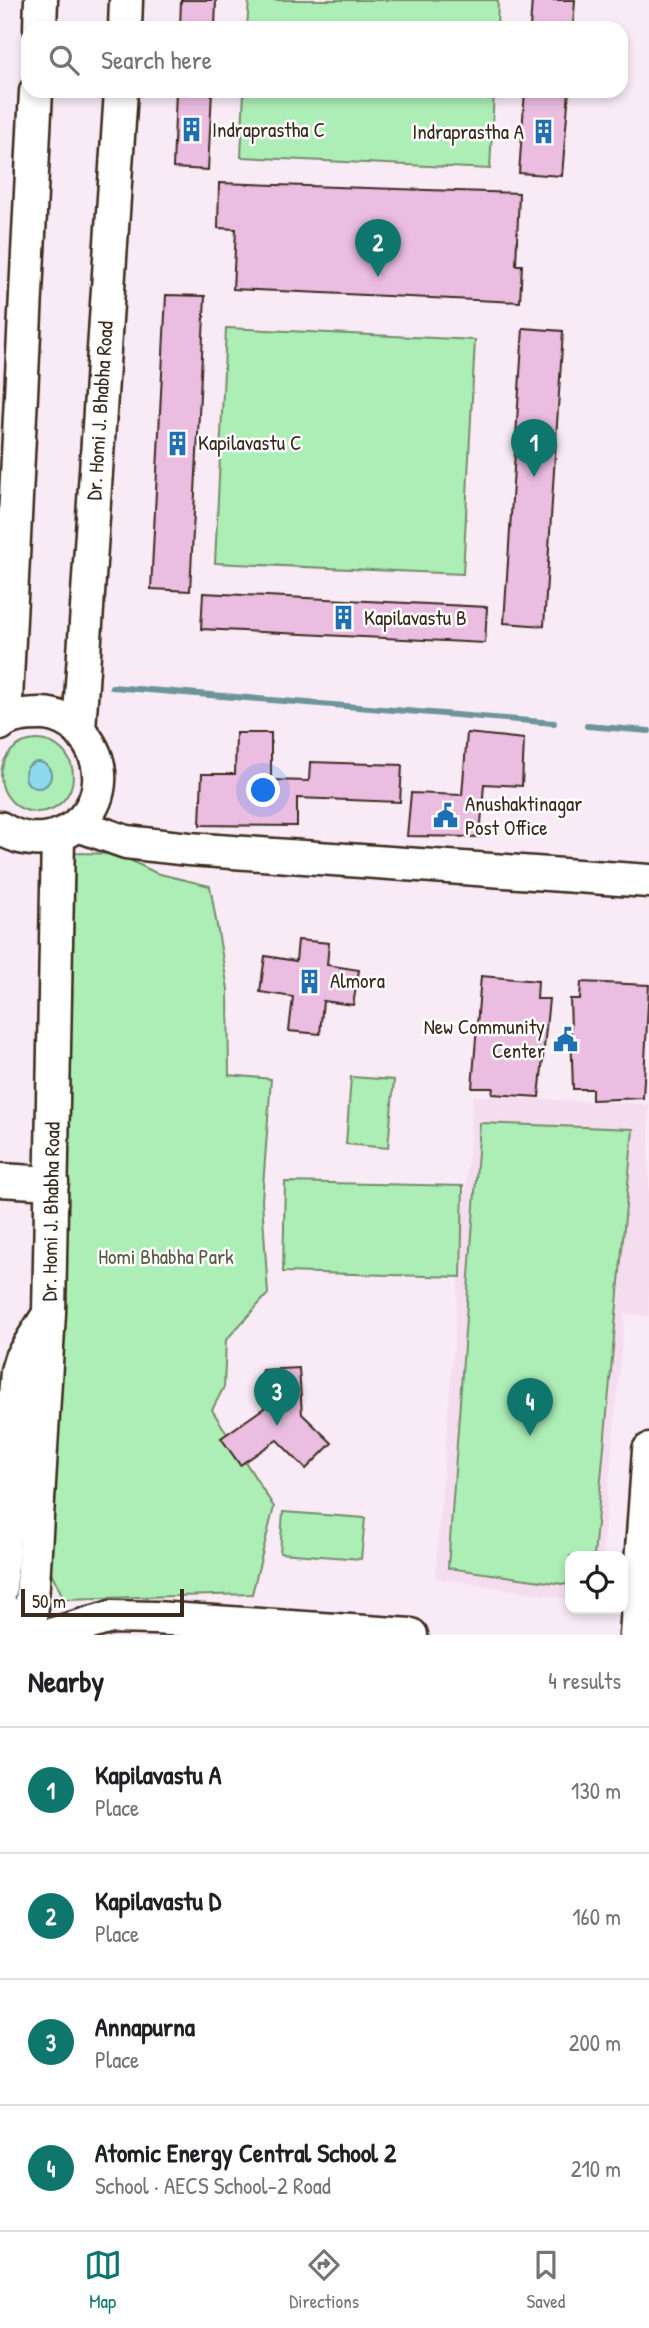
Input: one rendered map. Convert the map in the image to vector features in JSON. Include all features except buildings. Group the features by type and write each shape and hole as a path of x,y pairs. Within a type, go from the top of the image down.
{"street":[{"path":"40,21 41,0"},
{"path":"125,21 126,0"},
{"path":"0,828 12,836 36,840 68,830 93,807 100,787 99,766 92,746 79,730 64,719 47,714 28,714 2,722 36,98"},
{"name":"Dr. Homi J. Bhabha Road","path":"79,730 121,98"},
{"path":"68,830 126,842 188,849 649,881"},
{"name":"Dr. Homi J. Bhabha Road","path":"30,1635 49,1313 52,1183 68,830"},
{"path":"0,1180 52,1183"},
{"path":"0,1590 17,1371 21,1359 49,1313"},
{"path":"636,1635 649,1450"},
{"path":"0,1603 11,1625 19,1632 30,1635"},
{"path":"50,1635 111,1618 239,1630 411,1635"}],"shaded area":[{"path":"473,1096 649,1104 649,1316 625,1314 602,1551 565,1551 565,1598 435,1578"}],"green space":[{"path":"249,0 498,0 497,21 248,21"},
{"path":"244,98 494,98 490,169 241,157"},
{"path":"226,328 475,340 463,574 215,563"},
{"path":"44,740 63,750 71,762 71,790 63,802 51,810 30,812 11,802 3,790 1,769 11,750 23,742"},
{"name":"Homi Bhabha Park","path":"75,853 118,854 156,873 210,886 228,989 229,1075 271,1079 262,1200 268,1294 226,1340 224,1387 212,1410 274,1507 252,1594 64,1599 48,1566 63,1326"},
{"path":"351,1077 394,1080 388,1148 346,1144"},
{"path":"480,1123 633,1129 594,1551 565,1551 565,1584 448,1568"},
{"path":"285,1182 463,1186 461,1277 283,1272"},
{"path":"283,1512 365,1518 361,1559 280,1553"}],"water":[{"path":"38,762 48,765 51,775 48,785 38,788 28,785 25,775 28,765"}],"waterway":[{"path":"112,687 554,723"},
{"path":"587,726 649,731"}],"place":[{"name":"Indraprastha C","path":"192,130"},
{"name":"Indraprastha A","path":"544,132"},
{"name":"Kapilavastu D","path":"378,277"},
{"name":"Kapilavastu C","path":"178,443"},
{"name":"Kapilavastu A","path":"534,477"},
{"name":"Kapilavastu B","path":"344,618"},
{"name":"Anushaktinagar Post Office","path":"445,816"},
{"name":"Almora","path":"310,981"},
{"name":"New Community Center","path":"565,1039"},
{"name":"Annapurna","path":"277,1426"},
{"name":"Atomic Energy Central School 2","path":"530,1436"}]}
